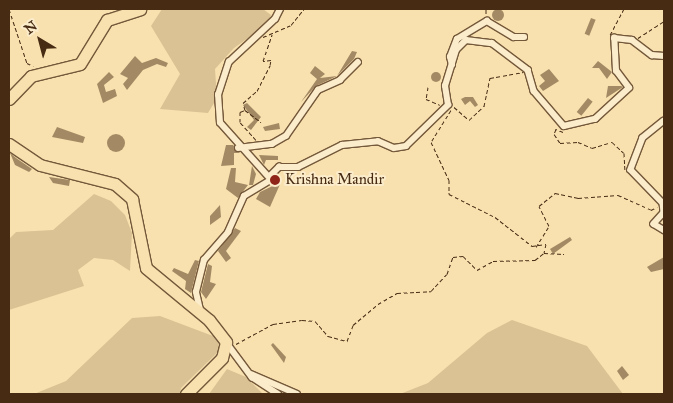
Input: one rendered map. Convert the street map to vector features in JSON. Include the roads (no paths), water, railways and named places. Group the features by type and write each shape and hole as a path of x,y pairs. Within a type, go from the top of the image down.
{"highway":[{"path":"9,99 23,81 44,72 67,71 80,64 107,20 140,9"},
{"path":"9,147 40,165 102,178 126,192 135,208 146,268 201,314 228,345 222,358 186,394"}],"street":[{"path":"270,176 238,148 220,123 218,95 229,62 275,19 280,9"},
{"path":"452,65 450,57 457,38 487,21 514,37 524,37"},
{"path":"201,314 195,297 204,260 228,232 244,196 269,182 270,176 279,167 298,167 342,145 378,141 394,148 406,146 448,105 444,92 461,43 481,39 528,70 534,91 564,126 595,119 629,88 616,71 614,38 632,40 652,55 664,56"},
{"path":"238,148 266,144 286,136 318,90 340,80 358,62"},
{"path":"664,121 644,138 630,170 663,202 664,213 654,224 664,230"},
{"path":"228,345 249,374 278,394"},
{"path":"249,374 297,394"}],"place":[{"name":"Krishna Mandir","path":"275,180"}]}
